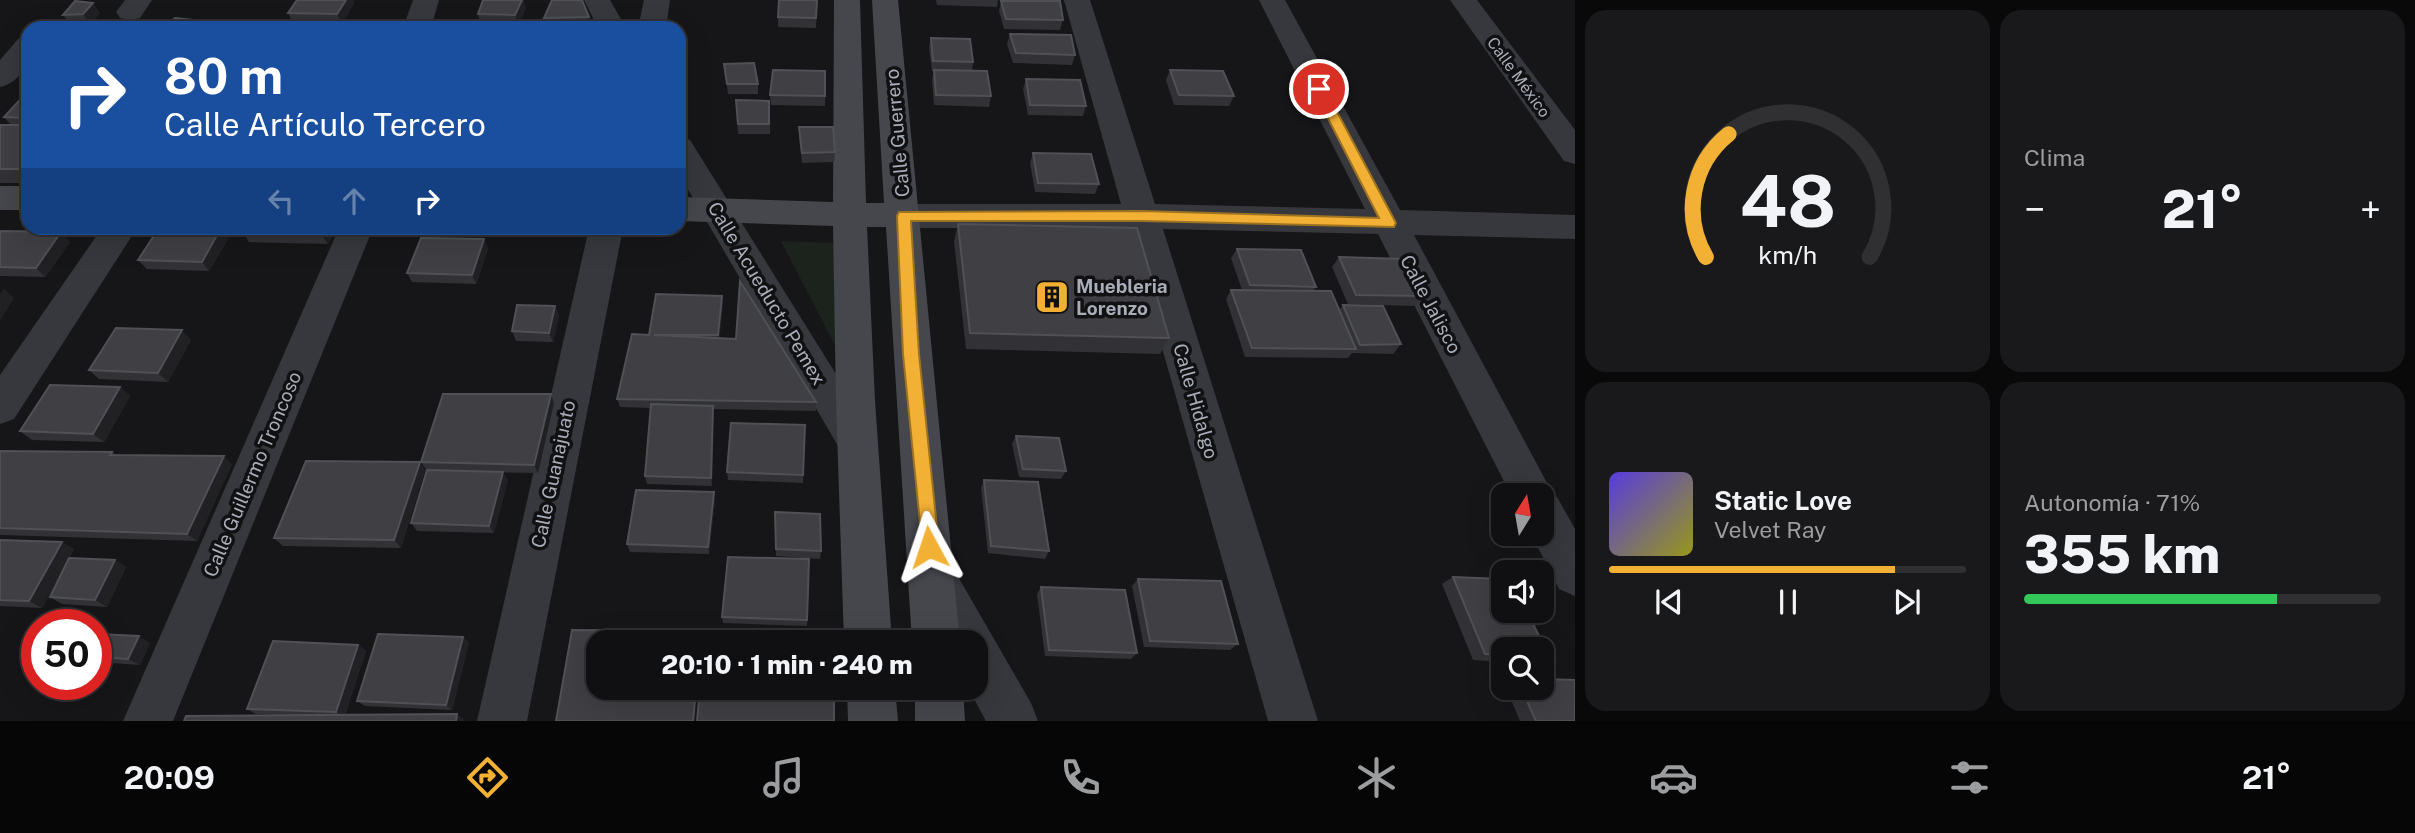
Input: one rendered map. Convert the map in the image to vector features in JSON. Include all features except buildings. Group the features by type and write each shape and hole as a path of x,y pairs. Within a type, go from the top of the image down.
{"main road":[{"path":"848,0 848,214 855,439 867,630"},
{"name":"Calle Guerrero","path":"885,0 904,216 911,354 935,630"},
{"path":"0,198 21,198"},
{"path":"686,209 904,216"},
{"path":"872,700 873,721"},
{"path":"939,700 940,721"}],"street":[{"path":"419,21 426,0"},
{"path":"597,0 608,21"},
{"path":"653,21 657,0"},
{"name":"Calle Hidalgo","path":"1077,0 1293,721"},
{"name":"Calle Jalisco","path":"1272,0 1527,483"},
{"name":"Calle México","path":"1462,0 1575,153"},
{"path":"0,78 21,53"},
{"name":"Calle Acueducto Pemex","path":"686,158 855,439"},
{"path":"904,216 1142,216 1575,227"},
{"path":"0,407 115,235"},
{"name":"Calle Guillermo Troncoso","path":"148,721 353,235"},
{"name":"Calle Guanajuato","path":"502,721 605,235"},
{"path":"1554,534 1575,574"},
{"path":"932,574 963,630"},
{"path":"988,676 1013,721"}],"shaded area":[{"path":"781,241 837,243 838,351"}],"place":[{"name":"Muebleria Lorenzo","path":"1052,297"}],"route":[{"path":"929,547 911,354 904,216 1142,216 1389,223 1319,89"}]}
